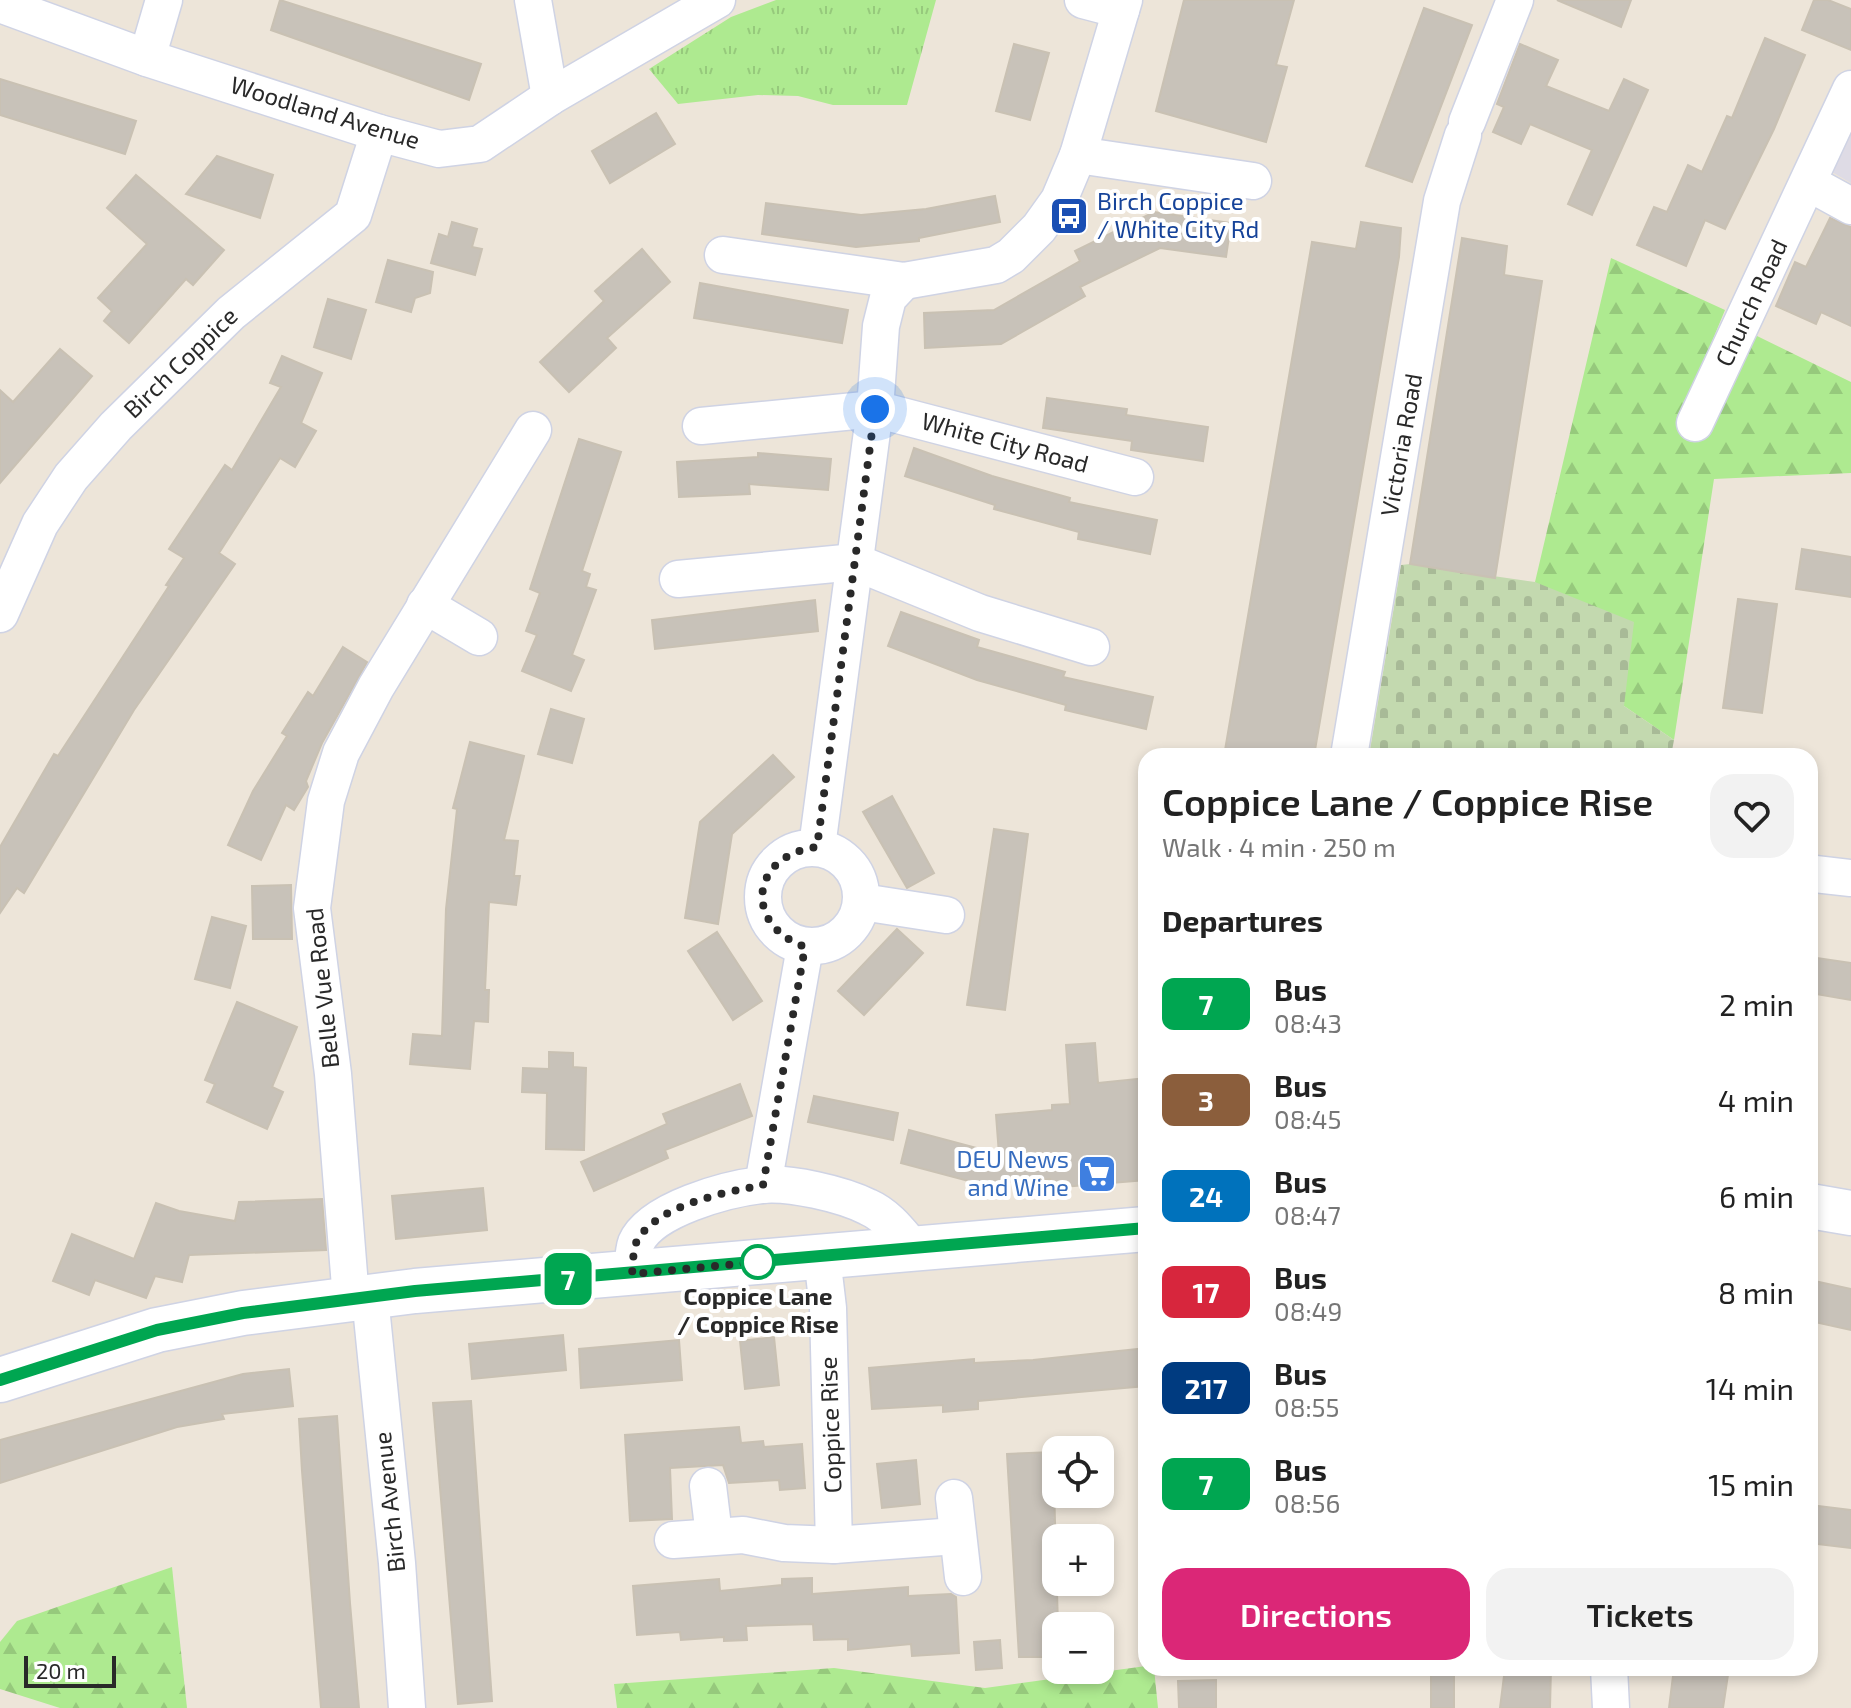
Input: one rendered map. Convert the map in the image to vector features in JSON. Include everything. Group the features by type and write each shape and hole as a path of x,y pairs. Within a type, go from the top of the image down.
{"street":[{"path":"147,58 164,0"},
{"path":"533,0 550,97"},
{"name":"Woodland Avenue","path":"0,4 147,58 379,133 439,149 480,144 550,97 717,0"},
{"path":"723,255 904,281 996,265 1011,256 1039,228 1059,200 1078,155 1123,5 1083,0"},
{"name":"Victoria Road","path":"1350,748 1442,201 1465,129 1515,0"},
{"name":"Church Road","path":"1695,423 1851,89"},
{"name":"Birch Coppice","path":"0,614 40,524 71,477 116,426 231,313 353,215 379,133"},
{"path":"1078,155 1253,181"},
{"path":"1809,183 1851,206"},
{"path":"817,847 875,409 881,326 888,298 904,281"},
{"name":"White City Road","path":"701,426 875,409 1135,477"},
{"name":"Belle Vue Road","path":"360,1298 312,908 326,801 341,753 425,605 533,430"},
{"path":"678,579 855,562 980,613 1091,647"},
{"path":"425,605 479,637"},
{"path":"817,847 836,853 851,865 860,882 862,902 856,921 843,937 825,946 805,947 784,939 769,923 762,902 765,880 776,862 795,850 817,847"},
{"path":"1818,874 1851,878"},
{"path":"862,902 946,915"},
{"path":"763,1185 805,947"},
{"path":"632,1274 636,1244 647,1229 673,1211 709,1196 763,1185 826,1192 869,1207 890,1221 913,1248"},
{"path":"1818,1207 1851,1213"},
{"path":"0,1380 157,1330 243,1313 360,1298 1138,1230"},
{"name":"Coppice Rise","path":"822,1257 828,1308 834,1545"},
{"name":"Birch Avenue","path":"360,1298 397,1563 407,1708"},
{"path":"708,1486 714,1535"},
{"path":"954,1498 963,1577"},
{"path":"673,1540 714,1535 834,1545 956,1536"},
{"path":"1609,1676 1611,1708"}],"shaded area":[{"path":"1851,127 1851,183 1832,172"}],"green space":[{"path":"776,0 936,0 907,105 833,105 798,96 758,95 678,104 649,69 731,17"},
{"path":"1611,258 1725,310 1685,407 1755,335 1851,382 1851,473 1714,479 1674,740 1624,706 1535,582"},
{"path":"1401,565 1535,582 1634,622 1624,706 1674,740 1672,748 1370,748"},
{"path":"172,1567 187,1708 60,1708 0,1689 0,1642 17,1621"},
{"path":"1138,1667 1138,1676 1155,1676 1158,1708 617,1708 614,1684 834,1668 985,1688 1042,1680 1042,1684 1114,1684 1114,1670"}],"building":[{"path":"280,0 481,64 469,100 271,30"},
{"path":"1184,0 1294,0 1276,65 1287,67 1266,142 1156,111"},
{"path":"1557,0 1631,0 1621,27"},
{"path":"1814,0 1828,0 1851,9 1851,50 1802,30"},
{"path":"1424,8 1472,25 1412,182 1366,166"},
{"path":"1765,38 1805,55 1774,129 1725,229 1705,220 1686,266 1637,245 1654,207 1667,212 1688,165 1702,172 1727,116 1732,118"},
{"path":"1014,44 1049,53 1030,120 996,111"},
{"path":"1520,44 1558,60 1546,86 1609,111 1624,79 1648,90 1592,215 1568,204 1592,150 1530,124 1521,144 1493,132 1504,107 1497,104"},
{"path":"0,79 136,121 125,154 0,115"},
{"path":"656,113 675,144 610,183 592,151"},
{"path":"217,156 273,175 260,218 186,194"},
{"path":"136,175 224,250 193,285 186,279 129,343 104,321 112,311 98,298 147,244 107,208"},
{"path":"995,196 1000,222 919,238 919,241 856,247 762,234 766,203 861,215 926,209"},
{"path":"1154,212 1231,223 1226,257 1160,248 1080,287 1085,296 1001,344 925,348 924,313 994,310 1080,261 1075,251"},
{"path":"1830,218 1851,227 1851,326 1821,312 1816,324 1776,306 1795,262 1806,267"},
{"path":"452,222 477,229 472,247 482,249 475,275 431,263 439,234 448,237"},
{"path":"1361,222 1401,228 1399,257 1315,748 1225,748 1312,242 1356,249"},
{"path":"1462,238 1507,246 1504,275 1542,281 1495,578 1410,564"},
{"path":"642,249 670,282 607,338 616,348 569,392 540,362 604,301 595,291"},
{"path":"388,260 433,272 430,293 415,298 411,312 376,302"},
{"path":"700,283 848,310 842,343 694,318"},
{"path":"328,299 366,310 351,359 314,347"},
{"path":"60,349 92,376 0,483 0,390 13,402"},
{"path":"282,356 322,373 301,423 316,431 295,467 280,458 219,553 235,564 134,710 24,893 17,888 0,913 0,847 54,754 58,756 169,586 166,585 184,558 169,549 225,465 232,470 281,387 270,383"},
{"path":"1047,398 1127,409 1126,415 1208,427 1203,461 1131,450 1132,441 1043,428"},
{"path":"579,439 621,452 582,571 590,574 586,587 596,590 572,655 584,660 571,691 522,671 537,635 526,631 540,593 530,589"},
{"path":"914,448 992,476 1070,498 1069,502 1157,520 1150,554 1078,539 1079,532 994,509 995,505 905,476"},
{"path":"758,453 831,459 828,490 749,484 750,494 679,497 677,462 758,457"},
{"path":"1802,549 1851,557 1851,597 1796,589"},
{"path":"1738,599 1777,604 1762,713 1723,708"},
{"path":"815,600 818,631 655,649 652,620"},
{"path":"901,612 979,640 977,647 1065,672 1063,677 1153,697 1146,729 1065,710 1066,705 977,680 888,646"},
{"path":"343,647 367,662 322,743 306,781 308,787 294,810 286,805 261,860 228,845 253,791 287,736 282,733 308,692 313,696"},
{"path":"551,709 584,719 572,763 538,754"},
{"path":"470,742 524,756 504,840 518,841 514,876 520,876 516,905 489,902 485,990 489,990 488,1022 474,1021 470,1069 410,1064 413,1034 442,1036 446,909 457,809 453,808"},
{"path":"773,755 794,777 732,834 718,924 685,918 700,822"},
{"path":"892,796 934,873 907,888 863,812"},
{"path":"994,829 1028,834 1005,1010 967,1005"},
{"path":"291,885 292,939 253,939 252,886"},
{"path":"212,917 246,926 230,988 195,979"},
{"path":"897,929 923,953 864,1015 838,991"},
{"path":"717,932 762,1001 733,1020 688,951"},
{"path":"1818,958 1851,963 1851,1000 1818,994"},
{"path":"237,1002 297,1027 272,1087 283,1092 267,1129 207,1102 215,1084 205,1080"},
{"path":"1095,1043 1098,1083 1138,1079 1138,1181 1051,1188 1050,1179 980,1184 901,1163 909,1130 999,1154 996,1115 1052,1110 1052,1105 1070,1104 1066,1045"},
{"path":"549,1052 573,1053 573,1067 586,1068 584,1150 546,1149 547,1093 522,1092 523,1068 549,1069"},
{"path":"740,1084 752,1116 665,1150 668,1158 594,1191 581,1162 667,1124 663,1114"},
{"path":"814,1096 898,1113 893,1140 808,1122"},
{"path":"483,1188 487,1230 396,1239 392,1196"},
{"path":"322,1199 326,1250 189,1255 182,1282 155,1276 146,1298 95,1280 89,1295 53,1281 72,1234 134,1259 156,1203 179,1211 235,1221 239,1202"},
{"path":"1818,1282 1851,1289 1851,1330 1818,1323"},
{"path":"563,1335 566,1370 472,1379 469,1344"},
{"path":"774,1337 779,1385 745,1389 740,1341"},
{"path":"679,1340 682,1380 581,1388 579,1349"},
{"path":"1138,1349 1138,1387 978,1401 978,1409 943,1412 943,1405 872,1409 869,1368 974,1359 974,1363"},
{"path":"289,1369 293,1406 222,1414 224,1419 177,1427 0,1483 0,1440 243,1374"},
{"path":"471,1401 492,1701 458,1704 433,1403"},
{"path":"337,1416 359,1708 321,1708 302,1471 299,1419"},
{"path":"739,1427 741,1443 763,1441 764,1447 802,1444 805,1488 780,1490 779,1480 729,1483 723,1465 670,1468 672,1519 630,1521 625,1435"},
{"path":"1042,1452 1042,1508 1055,1508 1055,1524 1042,1524 1042,1596 1057,1596 1058,1612 1042,1612 1042,1657 1019,1657 1007,1454"},
{"path":"916,1460 920,1504 882,1508 877,1464"},
{"path":"1818,1506 1851,1510 1851,1548 1818,1544"},
{"path":"812,1578 812,1594 908,1587 908,1596 951,1594 956,1597 959,1653 912,1656 911,1644 848,1650 848,1639 814,1640 813,1624 746,1626 747,1640 724,1641 724,1637 681,1640 680,1632 637,1635 633,1586 719,1579 720,1591 782,1585 782,1579"},
{"path":"1000,1640 1002,1668 976,1670 974,1642"},
{"path":"1431,1676 1454,1676 1454,1708 1431,1708"},
{"path":"1504,1676 1551,1676 1550,1708 1500,1708"},
{"path":"1673,1676 1728,1676 1723,1708 1669,1708"},
{"path":"1216,1680 1216,1708 1179,1708 1178,1681"}],"bus line":[{"name":"7","path":"0,1380 157,1330 243,1313 415,1291 1138,1229"}],"place":[{"name":"Birch Coppice / White City Rd","path":"1069,216"},
{"name":"DEU News and Wine","path":"1097,1174"},
{"name":"Coppice Lane / Coppice Rise","path":"758,1262"}],"route":[{"path":"758,1262 632,1274 636,1244 647,1229 673,1211 709,1196 763,1185 805,947 784,939 769,923 762,902 765,880 776,862 795,850 817,847 875,409"}]}
